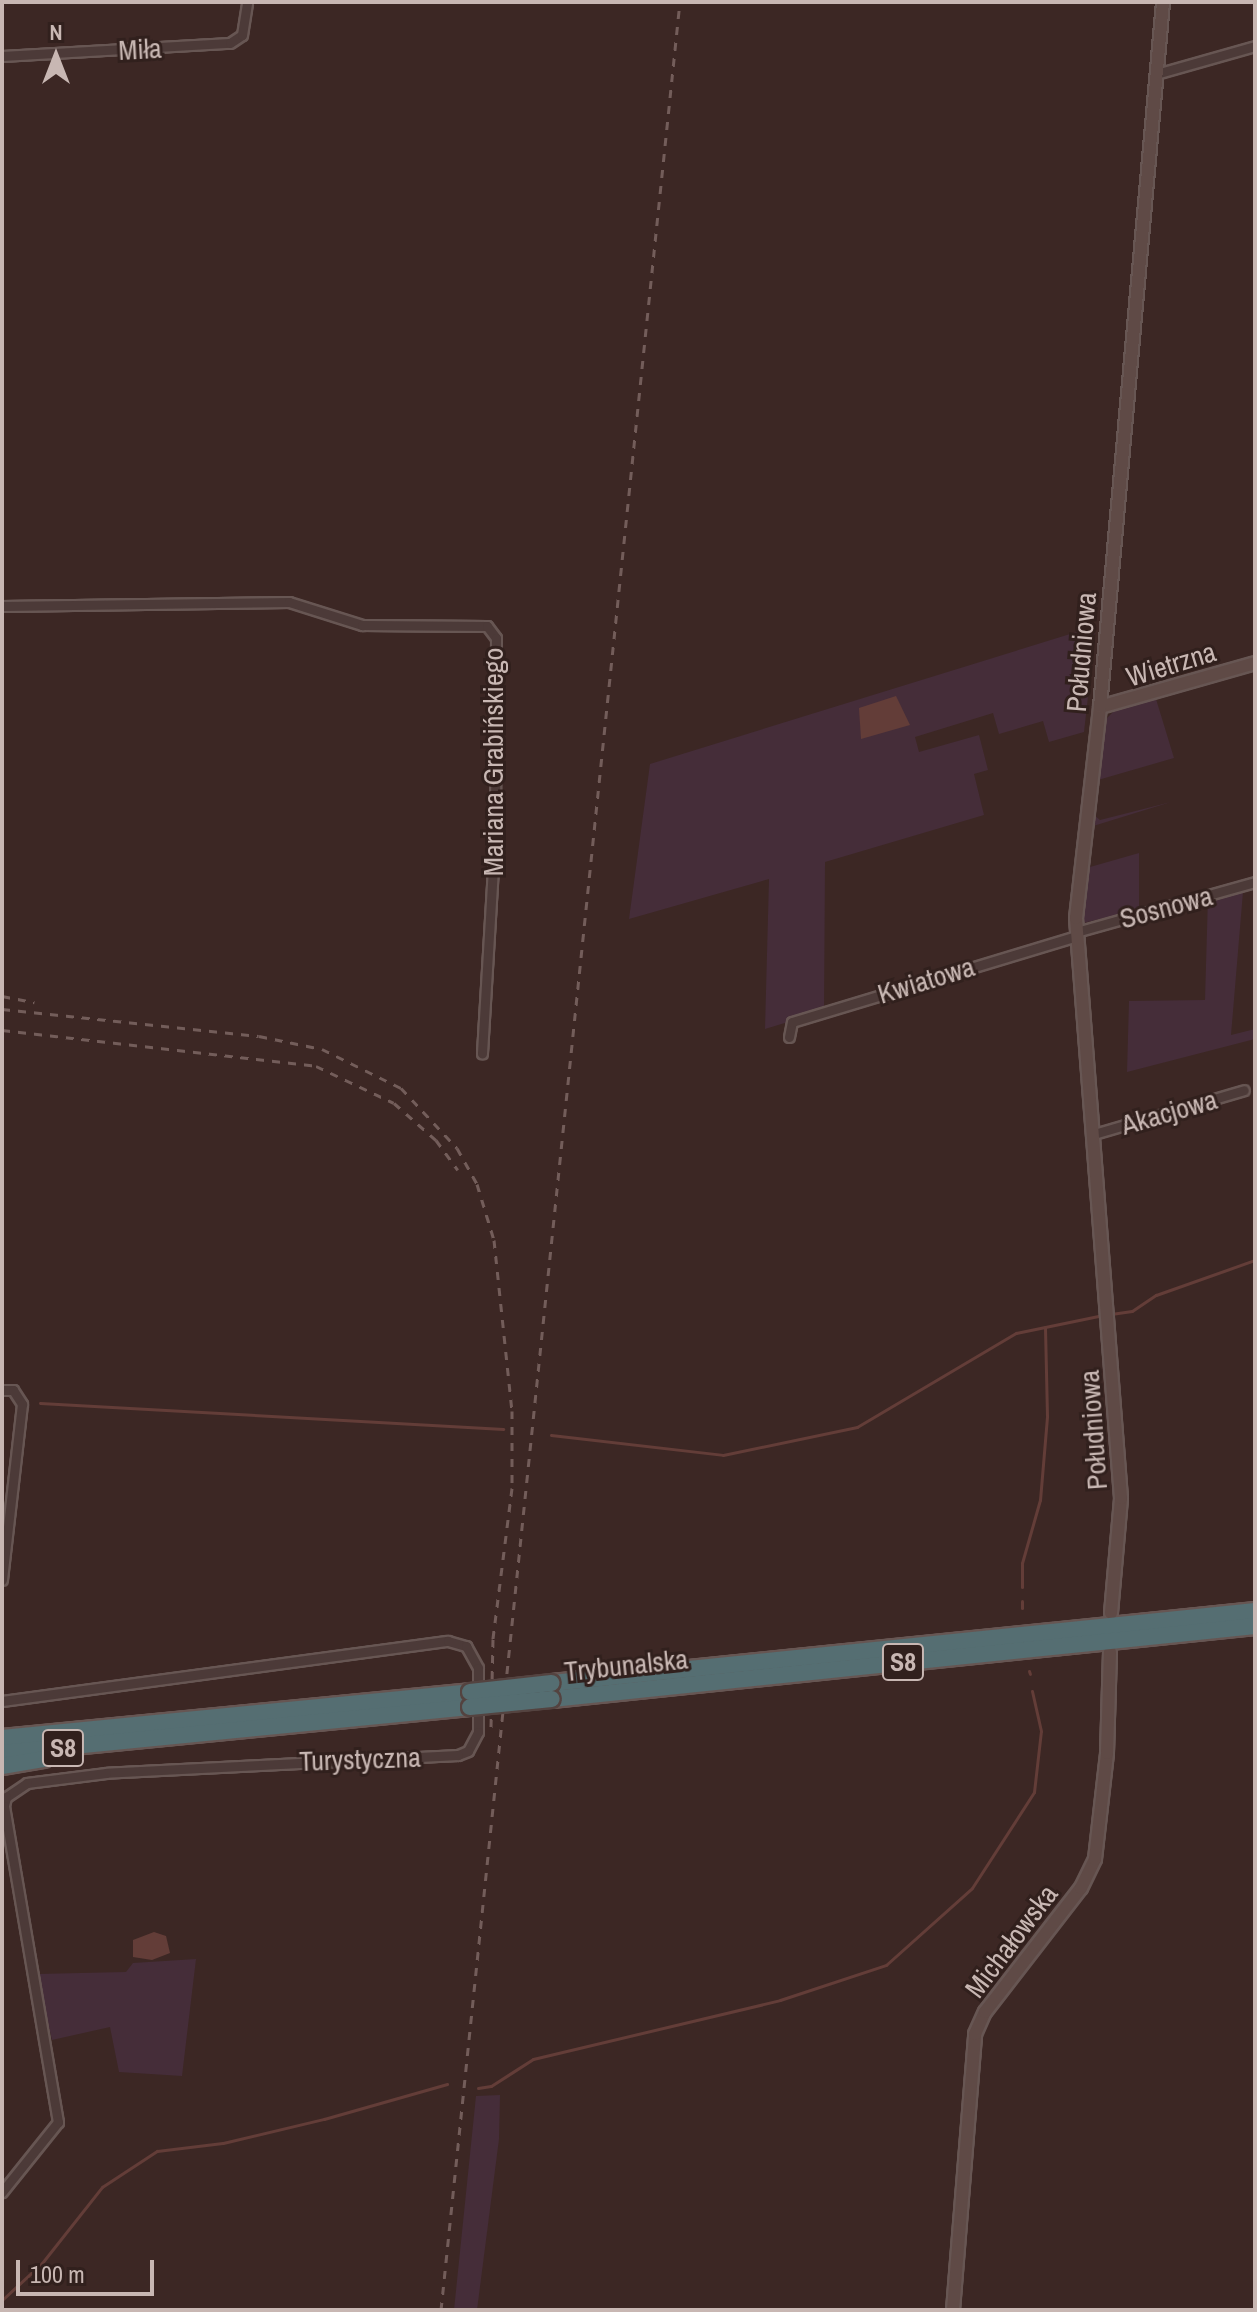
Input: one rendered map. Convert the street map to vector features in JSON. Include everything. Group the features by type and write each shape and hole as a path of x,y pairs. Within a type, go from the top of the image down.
{"highway":[{"name":"Trybunalska","path":"2,1753 124,1742 1255,1611"},
{"name":"Trybunalska","path":"552,1691 1255,1626"},
{"name":"Trybunalska","path":"2,1738 470,1700"},
{"path":"2,1766 124,1742"}],"street":[{"name":"Miła","path":"2,56 230,43 242,35 247,2"},
{"name":"Południowa","path":"1111,1613 1120,1533 1110,1323 1076,934 1100,707 1163,2"},
{"path":"1156,74 1255,46"},
{"name":"Mariana Grabińskiego","path":"2,606 289,602 362,625 487,626 496,638 495,819 482,1054"},
{"name":"Wietrzna","path":"1100,707 1255,663"},
{"name":"Sosnowa","path":"1076,934 1255,882"},
{"name":"Kwiatowa","path":"789,1037 792,1022 1076,934"},
{"name":"Akacjowa","path":"1094,1134 1244,1090"},
{"path":"2,1390 13,1390 22,1404 2,1580"},
{"name":"Turystyczna","path":"2,1701 448,1641 466,1646 478,1668 478,1732 468,1751 458,1755 106,1773 27,1783 6,1797 4,1806 58,2122 2,2192"},
{"name":"Michałowska","path":"953,2310 975,2034 985,2012 1081,1888 1095,1859 1107,1753 1110,1652"}],"shaded area":[{"path":"1096,626 1084,732 1049,742 1043,721 999,734 993,713 915,737 919,752 979,735 988,770 974,774 984,815 825,862 824,1011 765,1029 769,879 629,919 650,764"},
{"path":"896,696 910,725 861,739 859,708"},
{"path":"1156,699 1174,758 1098,780 1094,815 1100,820 1171,802 1090,827 1103,722 1114,711"},
{"path":"1089,833 1093,834 1090,867 1139,853 1139,910 1083,923"},
{"path":"1237,888 1243,892 1231,1035 1255,1029 1255,1039 1127,1072 1129,1001 1205,1000 1208,896"},
{"path":"154,1932 166,1936 170,1953 152,1960 133,1957 133,1940"},
{"path":"196,1959 182,2076 119,2072 110,2027 52,2040 37,1974 126,1972 133,1963"},
{"path":"500,2095 499,2139 477,2310 454,2310 476,2096"}],"waterway":[{"path":"1111,1314 1132,1311 1156,1295 1255,1260"},
{"path":"551,1435 723,1455 857,1427 1016,1333 1103,1315"},
{"path":"1022,1587 1022,1563 1040,1500 1047,1416 1045,1327"},
{"path":"40,1403 503,1429"},
{"path":"1022,1601 1022,1608"},
{"path":"478,2088 491,2086 533,2059 780,2000 886,1965 972,1888 1034,1792 1041,1731 1032,1691"},
{"path":"2,2300 42,2263 102,2187 157,2151 223,2143 324,2119 447,2084"}],"railway":[{"path":"441,2310 680,2"},
{"path":"2,996 34,1002"},
{"path":"2,1009 259,1036 322,1049 401,1088 457,1148 477,1184 494,1240 512,1411 512,1488 493,1639 491,1728"},
{"path":"2,1030 316,1066 394,1103 436,1140 458,1170"}]}
